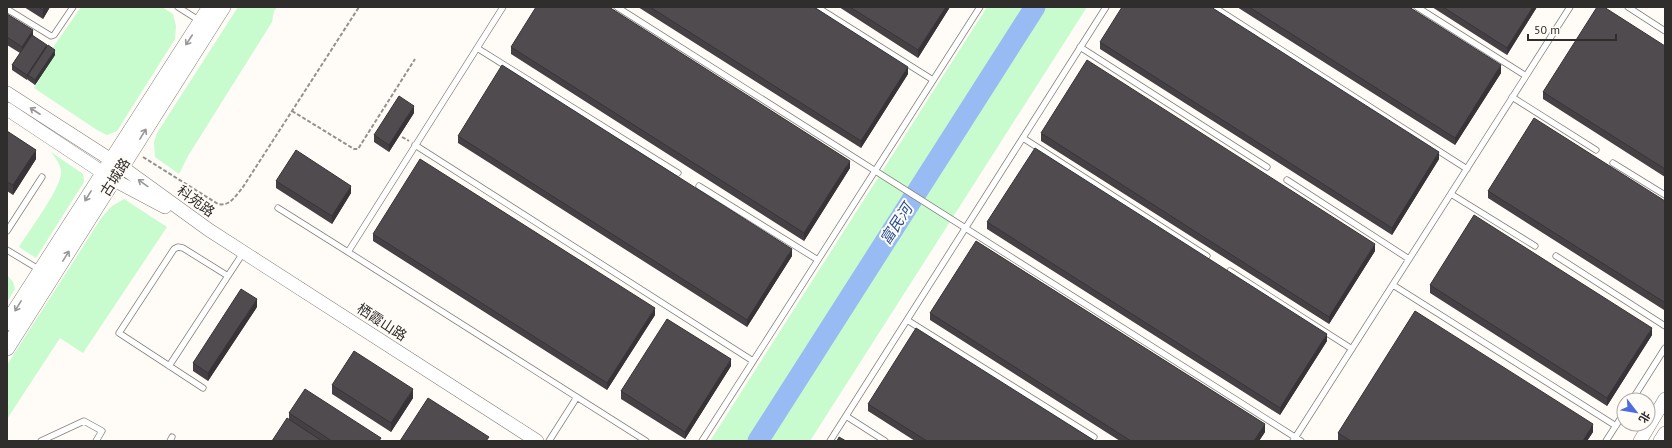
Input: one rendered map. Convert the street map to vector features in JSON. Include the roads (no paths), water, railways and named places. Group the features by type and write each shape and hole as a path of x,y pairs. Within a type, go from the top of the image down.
{"main road":[{"name":"古城路","path":"112,170 132,150 205,25 210,7"},
{"name":"古城路","path":"7,348 46,274 205,25 223,7"},
{"name":"古城路","path":"7,323 46,274"}],"street":[{"name":"科苑路","path":"7,93 112,170"},
{"name":"科苑路","path":"7,109 112,170 209,230"},
{"name":"栖霞山路","path":"209,230 538,441"},
{"path":"1640,441 1665,399"},
{"path":"1660,441 1665,433"}],"lane":[{"path":"7,9 51,36 54,35 73,7"},
{"path":"178,7 205,25"},
{"path":"348,252 503,7"},
{"path":"618,7 1294,439 1301,441"},
{"path":"817,7 933,80"},
{"path":"702,441 980,7"},
{"path":"830,441 1106,7"},
{"path":"1214,7 1467,169"},
{"path":"1417,7 1526,76"},
{"path":"1294,439 1570,7"},
{"path":"1628,7 1665,31"},
{"path":"1080,47 1267,167"},
{"path":"477,48 678,173"},
{"path":"1512,97 1596,150"},
{"path":"1022,138 1207,256"},
{"path":"415,145 753,361"},
{"path":"1613,163 1665,195"},
{"path":"7,231 42,177"},
{"path":"1287,180 1409,259"},
{"path":"699,186 818,260"},
{"path":"1451,194 1536,246"},
{"path":"278,208 646,441"},
{"path":"202,388 119,333 174,249 178,247 183,248 228,276"},
{"path":"7,250 46,274"},
{"path":"169,366 244,253"},
{"path":"1556,256 1665,326"},
{"path":"1230,271 1352,349"},
{"path":"1393,285 1616,426 1606,441"},
{"path":"907,320 1094,437"},
{"path":"1637,392 1665,348"},
{"path":"549,441 577,397"},
{"path":"846,416 885,441"},
{"path":"41,441 84,420 102,431 96,441"}],"waterway":[{"name":"富民河","path":"758,441 1035,7"}]}
